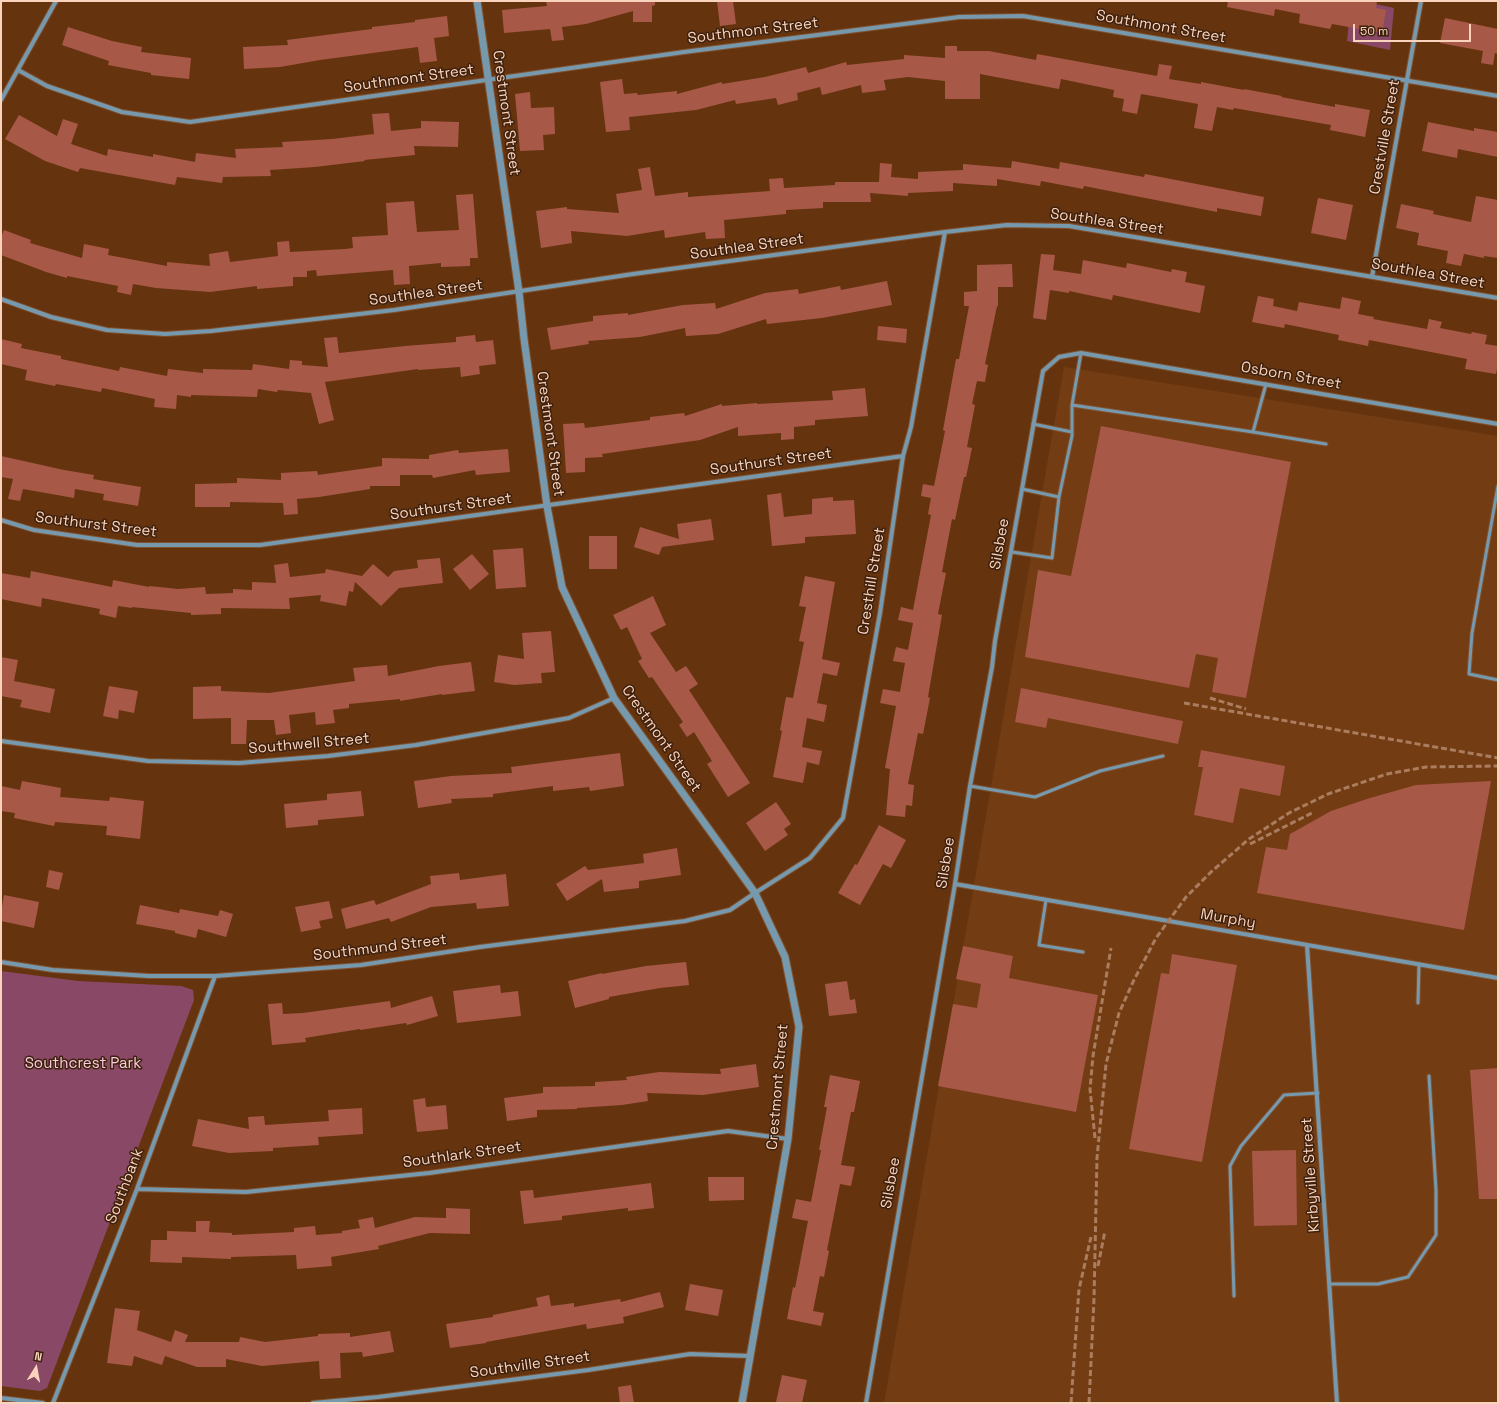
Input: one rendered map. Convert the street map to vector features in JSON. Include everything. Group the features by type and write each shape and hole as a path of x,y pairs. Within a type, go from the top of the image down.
{"street":[{"path":"1,100 56,1"},
{"name":"Crestmont Street","path":"477,1 519,292 547,506 562,587 614,698 755,893 785,957 799,1027 788,1139 742,1403"},
{"name":"Crestville Street","path":"1372,277 1421,1"},
{"name":"Southmont Street","path":"18,70 47,86 122,112 190,122 692,51 959,17 1023,16 1498,96"},
{"name":"Southlea Street","path":"1,299 51,317 107,330 165,334 211,331 394,310 633,274 1007,225 1069,226 1498,298"},
{"name":"Cresthill Street","path":"755,893 810,858 843,818 880,613 903,456 911,427 945,232"},
{"name":"Osborn Street","path":"1081,353 1498,424"},
{"name":"Silsbee","path":"866,1403 955,884 970,786 1012,552 1042,371 1059,357 1081,353"},
{"name":"Southurst Street","path":"1,520 34,530 137,545 260,545 903,456"},
{"name":"Southwell Street","path":"1,741 148,761 246,762 328,756 416,745 569,718 614,698"},
{"name":"Murphy","path":"955,884 1498,978"},
{"name":"Southmund Street","path":"1,962 53,970 149,976 215,976 362,965 480,947 685,921 730,910 755,893"},
{"name":"Kirbyville Street","path":"1307,945 1318,1093 1337,1403"},
{"name":"Southbank","path":"53,1403 138,1189 215,976"},
{"name":"Southlark Street","path":"138,1189 246,1192 429,1173 728,1131 788,1139"},
{"name":"Southville Street","path":"313,1403 394,1395 588,1370 690,1354 751,1356"},
{"path":"1,1398 43,1403"}],"lane":[{"path":"1012,552 1052,558 1059,497 1072,432 1072,405 1081,353"},
{"path":"1253,432 1266,384"},
{"path":"1072,405 1326,444"},
{"path":"1033,424 1072,432"},
{"path":"1498,486 1472,633 1469,674 1498,680"},
{"path":"1022,489 1059,497"},
{"path":"970,786 1035,797 1100,771 1163,756"},
{"path":"1046,900 1039,945 1083,952"},
{"path":"1418,1003 1419,964"},
{"path":"1330,1284 1378,1284 1408,1277 1436,1235 1436,1190 1429,1076"},
{"path":"1234,1296 1230,1166 1241,1146 1284,1095 1318,1093"}],"shaded area":[{"path":"1064,367 1498,436 1498,1403 884,1403"}],"green space":[{"path":"1351,1 1361,1 1394,8 1390,50 1347,41"},
{"name":"Southcrest Park","path":"1,971 78,981 181,986 193,990 194,1000 47,1388 40,1391 1,1386"}],"building":[{"path":"546,1 655,1 655,5 652,6 652,22 633,22 633,11 586,24 562,27 564,40 552,41 550,29 504,33 502,10 547,6"},
{"path":"717,1 733,1 736,24 720,26"},
{"path":"1228,1 1377,1 1376,8 1386,10 1382,33 1332,24 1330,29 1299,23 1300,14 1275,9 1274,16 1227,7"},
{"path":"447,16 449,36 434,38 437,61 420,63 418,47 280,67 244,69 243,47 288,45 287,40 372,29 372,27 415,22 415,20"},
{"path":"1445,18 1498,29 1498,54 1495,53 1493,65 1481,63 1483,51 1440,43"},
{"path":"68,27 112,41 142,47 141,52 191,58 189,79 151,75 151,73 108,65 109,61 62,45"},
{"path":"945,46 957,46 957,51 989,51 1036,60 1037,54 1157,76 1159,64 1172,66 1169,79 1201,84 1201,82 1244,89 1335,107 1335,104 1370,110 1365,137 1330,130 1331,125 1234,108 1233,110 1217,107 1212,131 1194,128 1198,104 1141,94 1137,114 1122,111 1124,99 1113,97 1114,90 1061,79 1059,89 980,74 980,99 945,99 945,81 908,77 884,80 886,90 862,93 861,85 822,95 820,87 797,93 798,100 778,105 776,98 736,104 735,100 696,110 629,117 630,130 606,132 600,82 622,79 624,94 637,93 638,95 677,91 677,94 722,82 722,84 765,77 806,67 808,73 846,62 847,65 904,59 904,55 945,58"},
{"path":"530,92 531,108 554,107 555,134 543,135 544,150 520,151 515,94"},
{"path":"389,113 391,131 421,128 421,121 459,122 458,147 414,146 415,155 315,167 270,170 271,176 223,177 222,183 177,177 175,185 80,168 78,172 45,161 5,139 19,115 57,136 63,119 78,124 71,144 107,156 108,149 153,157 153,154 195,162 196,153 236,158 235,149 283,147 282,142 332,139 374,134 372,114"},
{"path":"1428,122 1474,131 1474,128 1498,132 1498,157 1458,149 1457,158 1422,151"},
{"path":"1012,161 1059,169 1060,162 1144,177 1145,174 1264,197 1261,216 1217,208 1217,212 1084,186 1083,189 1041,181 1040,186 997,179 997,186 953,183 953,191 908,193 908,196 870,193 871,202 823,202 823,208 786,210 786,214 724,220 725,238 706,239 705,232 665,238 664,230 627,236 571,231 572,243 541,248 536,211 567,207 567,209 619,213 616,194 642,190 638,169 650,167 655,196 688,192 688,197 770,191 769,179 783,178 784,188 835,185 835,182 879,182 880,163 892,164 891,177 918,179 918,172 963,170 963,164 1011,168"},
{"path":"473,194 478,258 470,258 470,266 441,267 441,263 409,266 410,284 394,285 393,270 317,276 316,270 307,271 307,277 293,277 293,286 257,289 257,286 210,292 156,288 133,284 131,295 117,292 118,286 67,276 67,278 46,272 1,255 1,237 4,230 31,240 30,243 82,258 84,244 109,249 108,255 167,266 167,262 210,266 209,254 228,251 230,262 278,256 277,242 289,241 290,252 353,248 352,237 388,235 386,203 414,201 417,232 459,230 456,195"},
{"path":"1476,196 1498,200 1498,258 1484,256 1484,258 1464,254 1461,266 1446,263 1448,251 1417,245 1419,233 1396,228 1401,204 1434,211 1433,214 1471,222"},
{"path":"1318,198 1353,205 1346,240 1311,233"},
{"path":"1041,254 1055,255 1053,270 1081,274 1083,260 1126,268 1127,263 1171,272 1172,269 1187,272 1185,282 1205,286 1200,313 1113,295 1112,300 1069,291 1069,293 1050,290 1046,320 1033,318"},
{"path":"1012,264 1013,287 998,287 998,306 985,364 988,365 985,382 977,381 972,404 975,405 967,447 972,448 955,520 952,519 942,572 946,573 938,614 942,615 928,697 930,698 923,734 918,733 908,784 914,785 912,806 906,805 905,817 886,815 890,769 885,768 896,706 880,703 883,689 900,692 905,663 893,661 896,647 908,650 913,623 898,620 901,607 913,610 931,515 928,514 931,498 921,496 923,484 934,486 945,431 943,430 956,359 959,359 969,306 964,306 964,292 977,291 977,265"},
{"path":"887,281 892,305 822,318 767,324 766,319 718,334 686,336 685,328 640,337 588,341 589,344 551,350 547,328 593,321 593,316 628,313 628,315 683,305 715,303 716,309 765,293 798,289 799,294 840,286 841,290"},
{"path":"1258,296 1274,299 1273,306 1297,311 1299,302 1340,309 1342,297 1361,301 1358,314 1374,317 1373,319 1427,329 1429,319 1442,322 1440,328 1471,334 1472,332 1487,335 1485,344 1498,346 1498,364 1496,374 1465,369 1467,359 1369,340 1368,346 1338,340 1339,335 1285,324 1284,328 1252,322"},
{"path":"878,326 907,329 906,343 877,340"},
{"path":"475,335 476,342 493,340 496,364 479,366 480,374 461,377 460,367 418,369 325,382 334,420 319,424 311,393 278,390 277,392 258,389 257,397 191,395 191,397 177,395 176,409 154,407 155,399 102,388 101,392 56,384 55,386 25,380 27,370 1,364 1,339 22,344 21,348 61,356 61,359 119,371 120,367 167,376 168,369 203,373 203,369 252,370 253,364 289,369 290,360 302,361 302,365 328,367 324,338 337,337 339,353 456,342 456,337"},
{"path":"865,388 868,416 815,420 815,425 794,427 794,439 781,440 781,433 738,436 738,427 700,440 602,454 603,457 585,458 585,472 566,473 563,424 584,423 585,428 650,420 650,417 684,413 685,416 722,404 722,406 833,400 832,391"},
{"path":"1101,426 1291,462 1246,698 1212,692 1218,658 1196,654 1189,688 1025,657 1038,570 1071,576"},
{"path":"508,449 510,472 476,475 475,470 433,478 432,475 400,475 400,486 370,486 370,489 297,499 298,514 284,515 283,503 230,502 230,507 195,507 195,484 237,483 237,478 281,480 281,473 317,471 318,475 382,466 382,458 429,459 429,455 458,450 459,453"},
{"path":"1,456 94,475 93,479 141,487 138,506 103,500 104,494 75,489 74,498 23,489 20,501 8,499 13,479 1,477"},
{"path":"781,493 784,517 812,514 812,499 833,497 833,501 854,500 856,534 805,537 805,543 772,546 767,495"},
{"path":"711,519 714,540 662,547 659,555 634,547 640,527 679,539 677,524"},
{"path":"589,536 617,536 617,569 589,569"},
{"path":"523,548 526,587 496,589 493,550"},
{"path":"472,554 489,574 470,590 453,569"},
{"path":"440,558 443,583 399,588 381,606 355,582 353,592 349,591 346,606 320,601 321,595 289,598 290,609 221,608 221,614 191,615 191,613 118,606 116,618 99,614 100,609 42,598 41,607 1,599 1,573 30,578 31,571 112,587 113,580 149,587 178,589 205,587 206,594 233,593 233,589 252,590 252,582 276,583 274,565 288,563 290,577 325,573 326,569 362,576 373,564 388,577 394,571 418,568 417,560"},
{"path":"805,576 835,582 822,659 840,663 837,676 823,673 817,703 827,705 824,722 807,718 802,747 822,751 819,765 807,762 803,783 773,777 782,731 780,730 786,697 793,698 804,642 799,641 806,607 799,606"},
{"path":"653,596 666,625 650,633 676,672 686,666 698,684 689,690 750,783 728,797 707,764 712,761 694,732 687,737 679,725 683,722 652,677 649,678 638,661 642,659 627,627 621,630 613,615"},
{"path":"551,631 555,672 541,673 542,683 514,685 494,682 498,655 524,659 522,633"},
{"path":"1,657 18,660 14,681 55,689 50,713 20,707 22,700 1,696"},
{"path":"471,662 475,691 442,694 400,701 400,699 349,704 349,708 333,710 335,723 316,725 315,712 289,715 291,733 276,735 274,720 247,720 246,744 231,744 231,718 193,719 193,687 221,686 221,691 269,693 355,681 353,668 387,665 388,676 439,666"},
{"path":"109,686 138,691 134,713 119,710 118,719 103,716"},
{"path":"1021,688 1183,721 1178,744 1048,718 1046,728 1015,722"},
{"path":"1201,750 1285,766 1280,796 1240,788 1233,823 1194,815 1203,767 1198,767"},
{"path":"620,753 624,786 590,791 589,787 553,791 553,786 493,794 493,797 451,799 452,803 418,808 414,781 451,776 512,773 511,767"},
{"path":"22,781 61,788 60,797 109,801 110,797 144,801 140,839 106,835 107,826 55,822 54,826 14,818 15,813 1,811 1,786 20,790"},
{"path":"1491,781 1464,930 1257,893 1266,847 1287,850 1290,834 1331,811 1416,785"},
{"path":"361,791 364,816 318,820 318,825 286,828 284,804 327,800 327,794"},
{"path":"776,802 791,824 784,829 788,835 765,851 746,823"},
{"path":"879,825 906,840 891,868 883,864 860,905 838,893 855,864 857,865"},
{"path":"677,848 681,875 639,881 639,888 604,892 602,879 567,901 556,884 585,866 588,870 644,863 643,854"},
{"path":"49,870 63,873 59,890 46,887"},
{"path":"459,873 460,880 506,874 509,906 477,909 476,903 431,907 391,922 389,918 346,929 341,909 374,900 376,905 431,884 430,876"},
{"path":"4,895 39,902 34,928 1,921"},
{"path":"329,901 333,918 319,921 321,928 301,932 295,907"},
{"path":"140,905 179,913 180,909 218,916 220,910 233,914 226,937 198,929 196,938 175,933 175,931 136,924"},
{"path":"963,946 1013,956 1009,978 1098,995 1076,1112 938,1086 953,1004 977,1008 981,984 956,979"},
{"path":"1172,954 1237,965 1202,1162 1129,1149 1161,973 1169,974"},
{"path":"686,962 689,985 660,988 609,997 609,999 575,1008 568,981 602,973 646,966"},
{"path":"847,981 850,1000 855,999 857,1013 829,1016 825,984"},
{"path":"500,985 501,993 518,991 521,1016 457,1023 453,991"},
{"path":"432,996 438,1016 407,1025 406,1023 360,1029 305,1038 306,1042 272,1045 268,1004 282,1003 283,1014 303,1013 390,1001 391,1008"},
{"path":"756,1064 759,1087 703,1095 647,1093 648,1101 577,1109 537,1110 537,1117 507,1121 504,1098 543,1093 543,1087 595,1086 595,1082 627,1080 626,1077 659,1072 721,1074 720,1069"},
{"path":"1498,1068 1498,1199 1479,1199 1470,1070"},
{"path":"830,1075 860,1081 854,1112 851,1112 841,1165 855,1167 851,1186 840,1184 827,1250 829,1251 824,1277 820,1276 813,1311 824,1313 821,1326 787,1319 793,1287 795,1288 808,1221 792,1218 796,1199 811,1202 821,1150 819,1150 827,1107 824,1107"},
{"path":"425,1098 426,1107 446,1105 448,1129 417,1132 413,1100"},
{"path":"362,1108 363,1134 318,1137 319,1145 273,1148 273,1151 229,1153 192,1146 198,1119 249,1129 248,1117 264,1116 265,1125 329,1121 328,1110"},
{"path":"1296,1150 1297,1225 1254,1226 1252,1151"},
{"path":"708,1177 744,1177 744,1200 709,1201"},
{"path":"651,1183 654,1208 628,1211 628,1208 562,1216 562,1220 524,1224 520,1191 533,1190 534,1198"},
{"path":"446,1208 470,1209 470,1234 430,1233 378,1246 379,1249 331,1257 332,1266 297,1269 296,1255 231,1257 231,1259 182,1257 182,1263 150,1262 151,1240 167,1240 167,1231 196,1232 196,1221 210,1221 209,1232 232,1233 232,1235 294,1232 294,1228 315,1226 316,1235 342,1233 342,1231 360,1228 358,1220 373,1217 375,1228 415,1217 446,1218"},
{"path":"690,1284 723,1290 718,1316 685,1310"},
{"path":"660,1292 664,1307 623,1317 624,1323 587,1329 586,1324 486,1343 450,1348 446,1324 493,1317 493,1315 538,1306 536,1298 549,1295 551,1306 574,1303 574,1307 620,1299 621,1302"},
{"path":"115,1308 140,1311 137,1330 171,1342 175,1330 188,1335 185,1342 239,1342 240,1337 265,1342 318,1336 318,1334 350,1333 350,1337 390,1331 394,1352 363,1357 362,1352 340,1353 341,1378 320,1379 319,1361 262,1366 226,1359 226,1367 197,1367 165,1356 162,1365 134,1356 132,1366 107,1363"},
{"path":"782,1375 807,1380 802,1403 776,1402"},
{"path":"631,1385 634,1403 620,1403 618,1387"}],"railway":[{"path":"1210,698 1246,709"},
{"path":"1184,703 1498,758"},
{"path":"1089,1403 1094,1299 1097,1158 1106,1064 1119,1013 1156,938 1186,897 1211,872 1249,839 1289,813 1328,794 1387,774 1426,767 1498,766"},
{"path":"1250,844 1312,813"},
{"path":"1095,1138 1090,1089 1093,1056 1111,948"},
{"path":"1098,1266 1105,1231"},
{"path":"1071,1403 1079,1289 1091,1237"}]}
